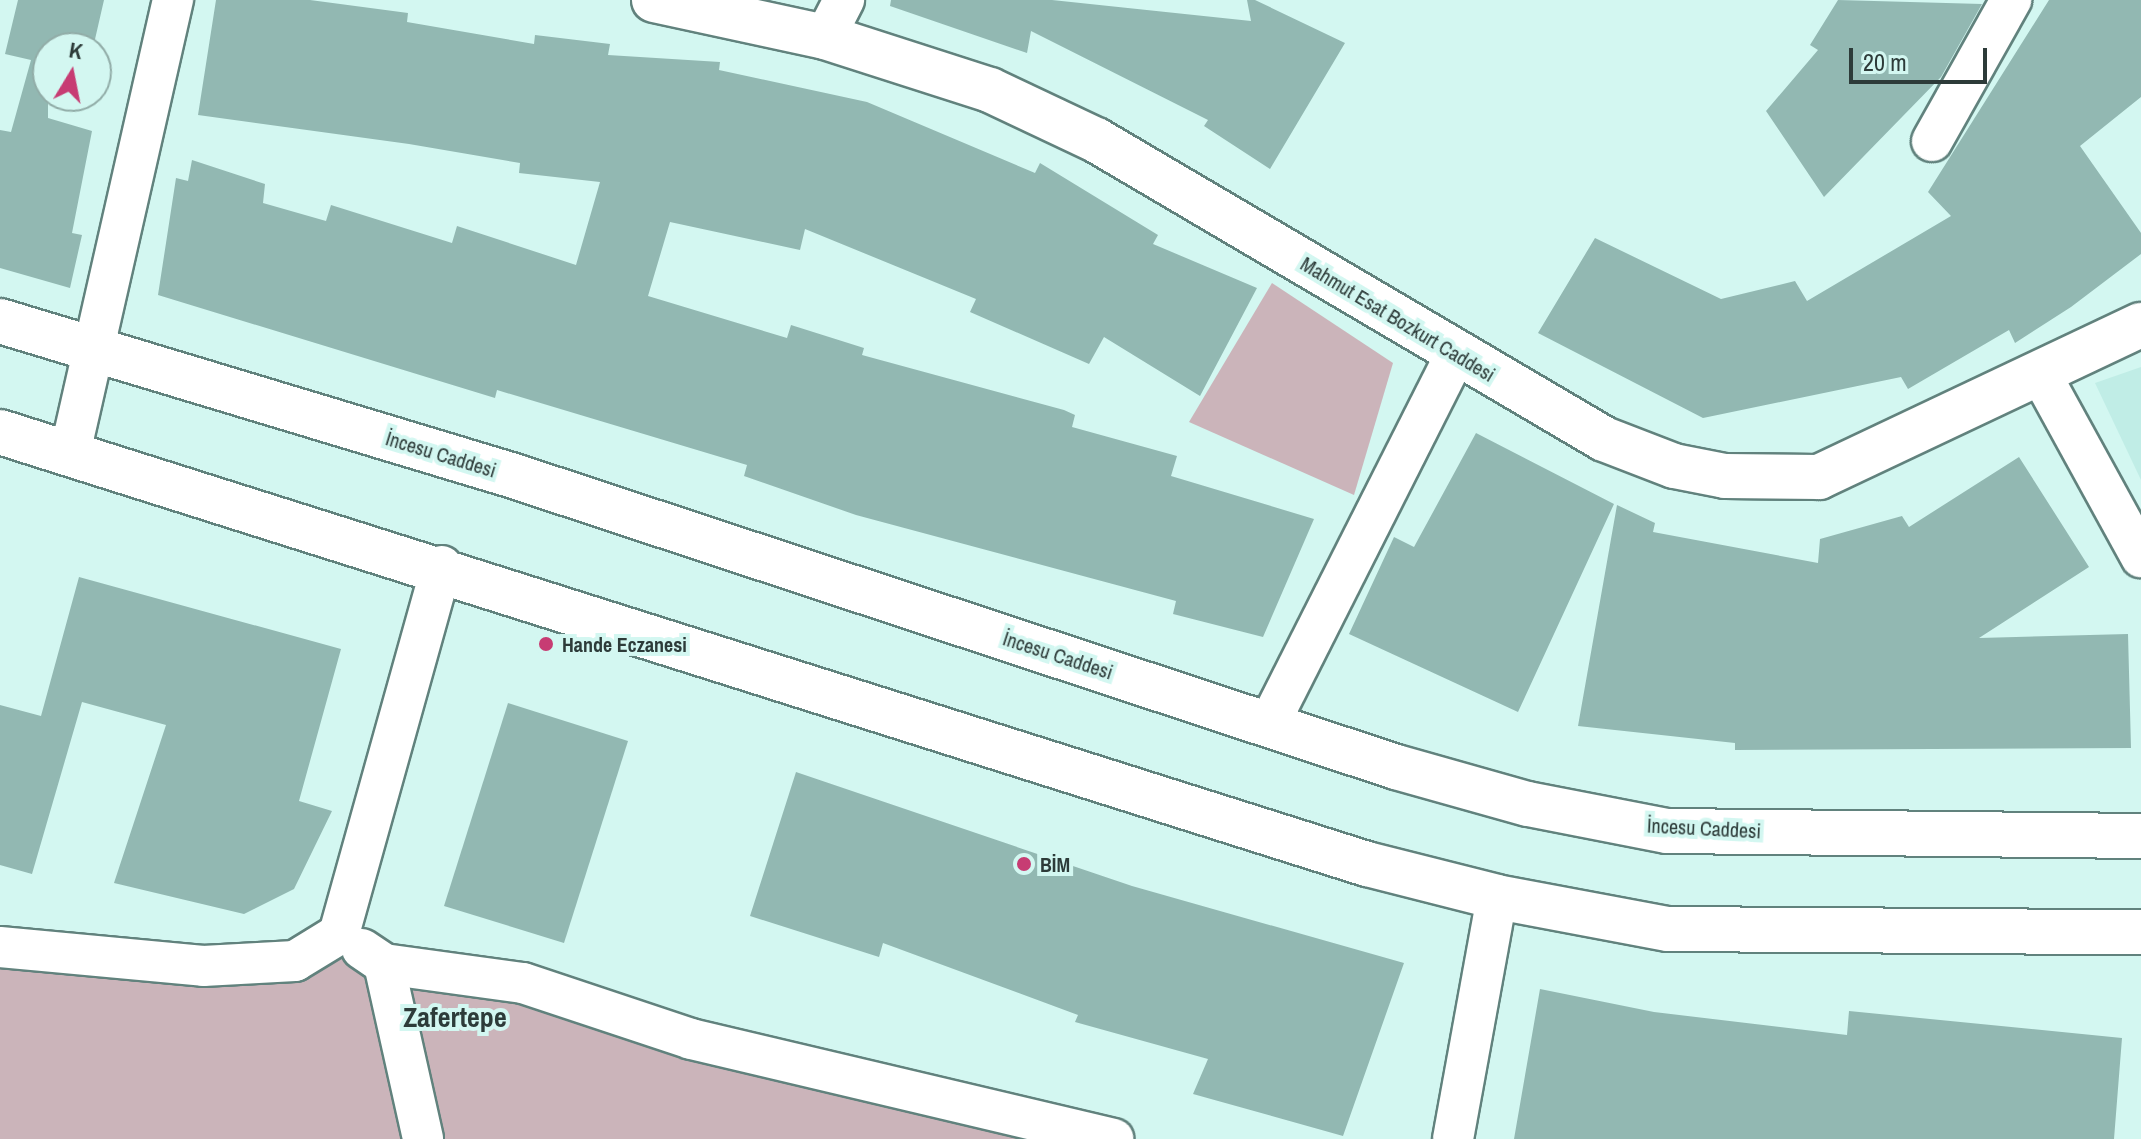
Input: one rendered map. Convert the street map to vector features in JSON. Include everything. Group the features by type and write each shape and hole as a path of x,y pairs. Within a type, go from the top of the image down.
{"main road":[{"name":"Mahmut Esat Bozkurt Caddesi","path":"654,0 835,19 1096,140 1604,439 1674,466 1776,480 1819,477 2041,375 2141,325"},
{"name":"İncesu Caddesi","path":"0,321 98,349 1528,804 1667,831 2141,836"},
{"path":"0,432 442,566 1367,864 1497,897 1668,929 2141,932"}],"street":[{"path":"70,453 98,349 173,0"},
{"path":"1932,141 2011,0"},
{"path":"1269,724 1456,354"},
{"path":"2041,375 2141,557"},
{"path":"0,947 203,966 295,961 339,934 442,566"},
{"path":"1453,1139 1497,897"},
{"path":"339,934 384,964 523,983 691,1039 1113,1139"},
{"path":"384,964 423,1139"}],"shaded area":[{"path":"1272,283 1393,363 1354,495 1189,422"},
{"path":"2141,367 2141,480 2095,383"},
{"path":"339,934 1113,1139 0,1139 0,947 203,966"}],"building":[{"path":"18,0 104,0 97,32 32,32 32,112 48,112 48,118 92,131 72,233 82,235 70,288 0,268 0,130 11,132 31,60 5,54"},
{"path":"216,0 310,0 408,13 407,22 534,44 535,35 610,44 608,55 720,62 719,70 867,102 1035,173 1040,163 1158,235 1153,244 1257,288 1200,396 1104,337 1089,364 970,312 976,299 805,229 800,250 670,222 648,296 787,338 791,325 864,348 862,355 1064,410 1075,415 1072,427 1177,456 1171,476 1314,519 1263,637 1173,614 1176,601 856,515 744,476 747,465 497,390 495,398 158,295 176,178 188,181 192,160 265,184 263,203 326,221 331,205 452,243 457,226 576,265 600,182 519,173 520,163 409,144 198,115"},
{"path":"891,0 1052,0 1251,21 1247,0 1255,0 1345,43 1270,169 1204,126 1208,120 1031,31 1027,53 890,6"},
{"path":"1838,0 1982,4 1941,77 1824,197 1766,111 1818,50 1810,45"},
{"path":"2049,0 2141,0 2141,97 2080,146 2141,233 2141,254 2071,307 2015,343 2009,330 1908,389 1901,377 1703,418 1538,333 1595,238 1721,299 1795,281 1807,301 1951,216 1928,192"},
{"path":"1476,433 1614,504 1518,712 1349,634 1394,537 1414,547"},
{"path":"2019,457 2089,567 1979,638 2128,634 2131,748 1735,750 1735,743 1578,726 1617,505 1655,523 1653,532 1818,563 1820,539 1902,516 1909,527"},
{"path":"79,577 341,649 299,801 332,811 294,889 244,914 114,883 166,725 82,702 32,874 0,865 0,705 41,716"},
{"path":"508,703 628,741 564,943 444,906"},
{"path":"796,772 1132,886 1404,963 1343,1136 1193,1094 1208,1059 1075,1022 1078,1015 883,943 879,957 750,916"},
{"path":"1540,989 1654,1012 1847,1035 1849,1011 2122,1038 2114,1139 1514,1139"}],"place":[{"name":"Hande Eczanesi","path":"546,644"},
{"name":"BİM","path":"1024,864"}],"district":[{"name":"Zafertepe","path":"455,1017"}]}
